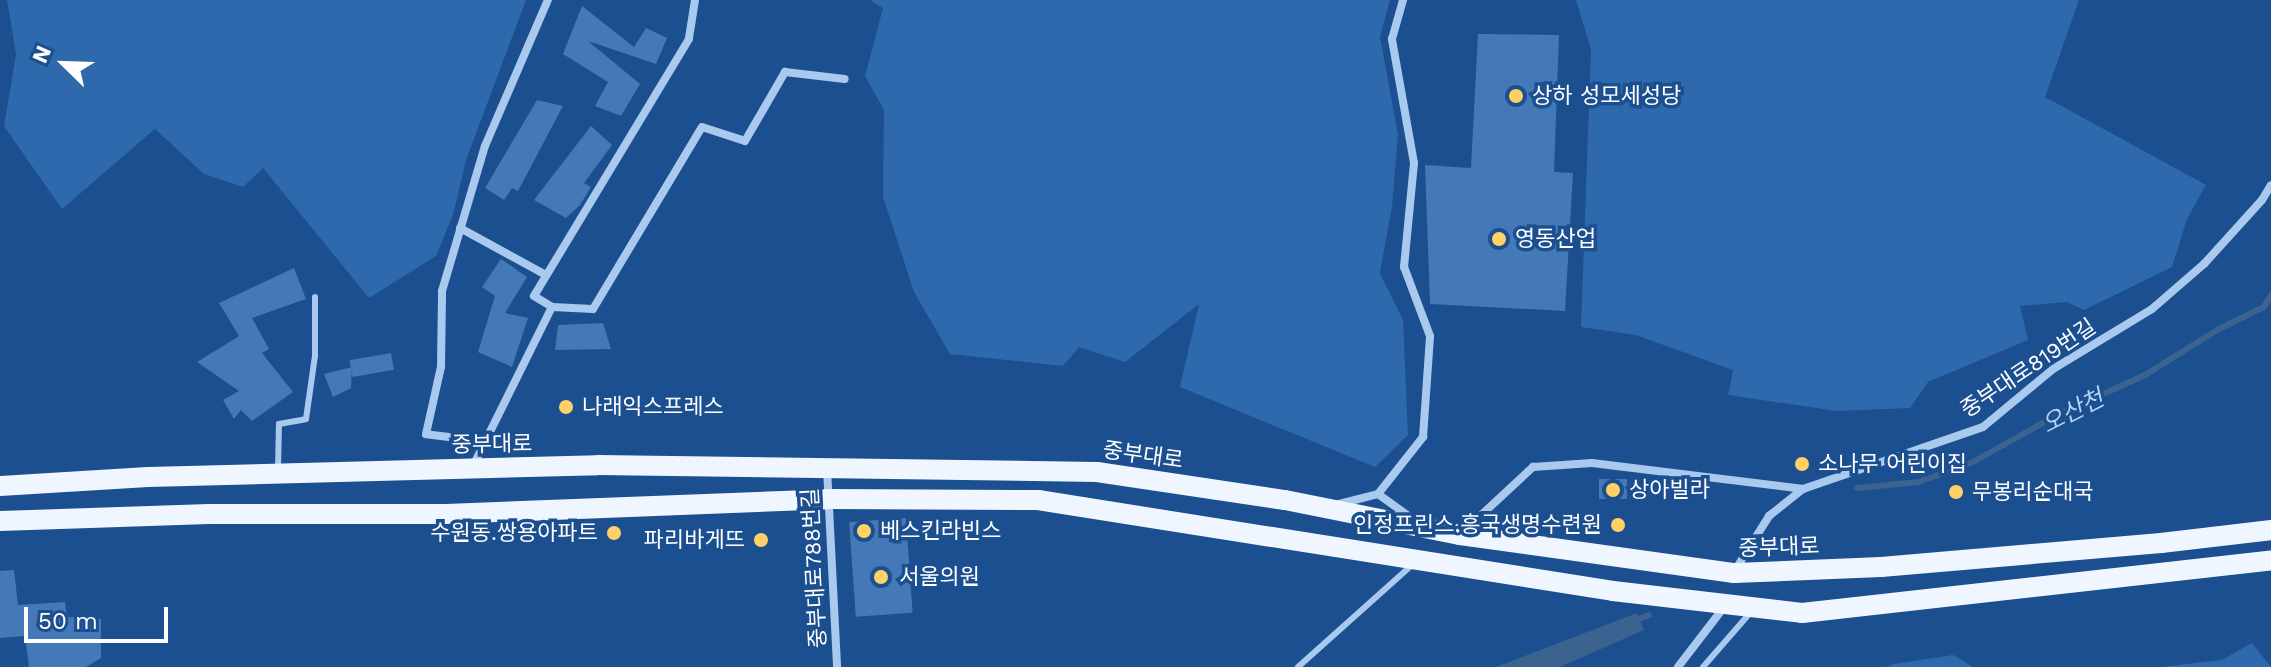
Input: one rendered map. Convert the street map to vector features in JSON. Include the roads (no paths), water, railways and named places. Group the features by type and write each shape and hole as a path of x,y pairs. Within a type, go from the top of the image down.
{"main road":[{"name":"중부대로","path":"0,486 472,469 827,467 1097,472 1322,508 1460,535 1734,573 1896,566 2161,543 2271,530"},
{"path":"0,521 209,514 446,514 828,499 1038,500 1725,607 1802,613 2271,560"}],"street":[{"path":"449,437 426,434 441,367 442,291 485,146 548,0"},
{"path":"695,0 689,39 534,296 552,307 593,309 702,127 745,141 785,72 845,79"},
{"path":"1322,508 1378,494 1423,437 1430,336 1404,267 1414,163 1392,39 1403,0"},
{"name":"중부대로819번길","path":"1803,489 1983,427 2053,369 2152,309 2204,264 2262,200 2271,185"},
{"path":"460,228 546,275"},
{"path":"472,469 552,307"},
{"path":"1460,535 1533,467 1592,463 1803,489"},
{"name":"중부대로788번길","path":"827,467 837,667"},
{"path":"1734,573 1769,516 1803,489"},
{"path":"1378,494 1425,528"},
{"path":"1678,667 1725,607"}],"lane":[{"path":"278,474 279,424 306,419 315,356 315,297"},
{"path":"1298,667 1419,559"},
{"path":"1703,667 1741,620 1755,609"}],"waterway":[{"name":"오산천","path":"1857,488 1919,482 1973,462 2059,414 2145,375 2219,329 2264,307 2271,295"},
{"path":"1634,621 1649,615"}],"place":[{"name":"상하 성모세성당","path":"1516,96"},
{"name":"영동산업","path":"1499,239"},
{"name":"나래익스프레스","path":"566,407"},
{"name":"소나무 어린이집","path":"1802,464"},
{"name":"상아빌라","path":"1613,490"},
{"name":"무봉리순대국","path":"1956,492"},
{"name":"인정프린스.흥국생명수련원","path":"1618,525"},
{"name":"베스킨라빈스","path":"864,531"},
{"name":"수원동.쌍용아파트","path":"614,533"},
{"name":"파리바게뜨","path":"761,540"},
{"name":"서울의원","path":"881,577"}]}
